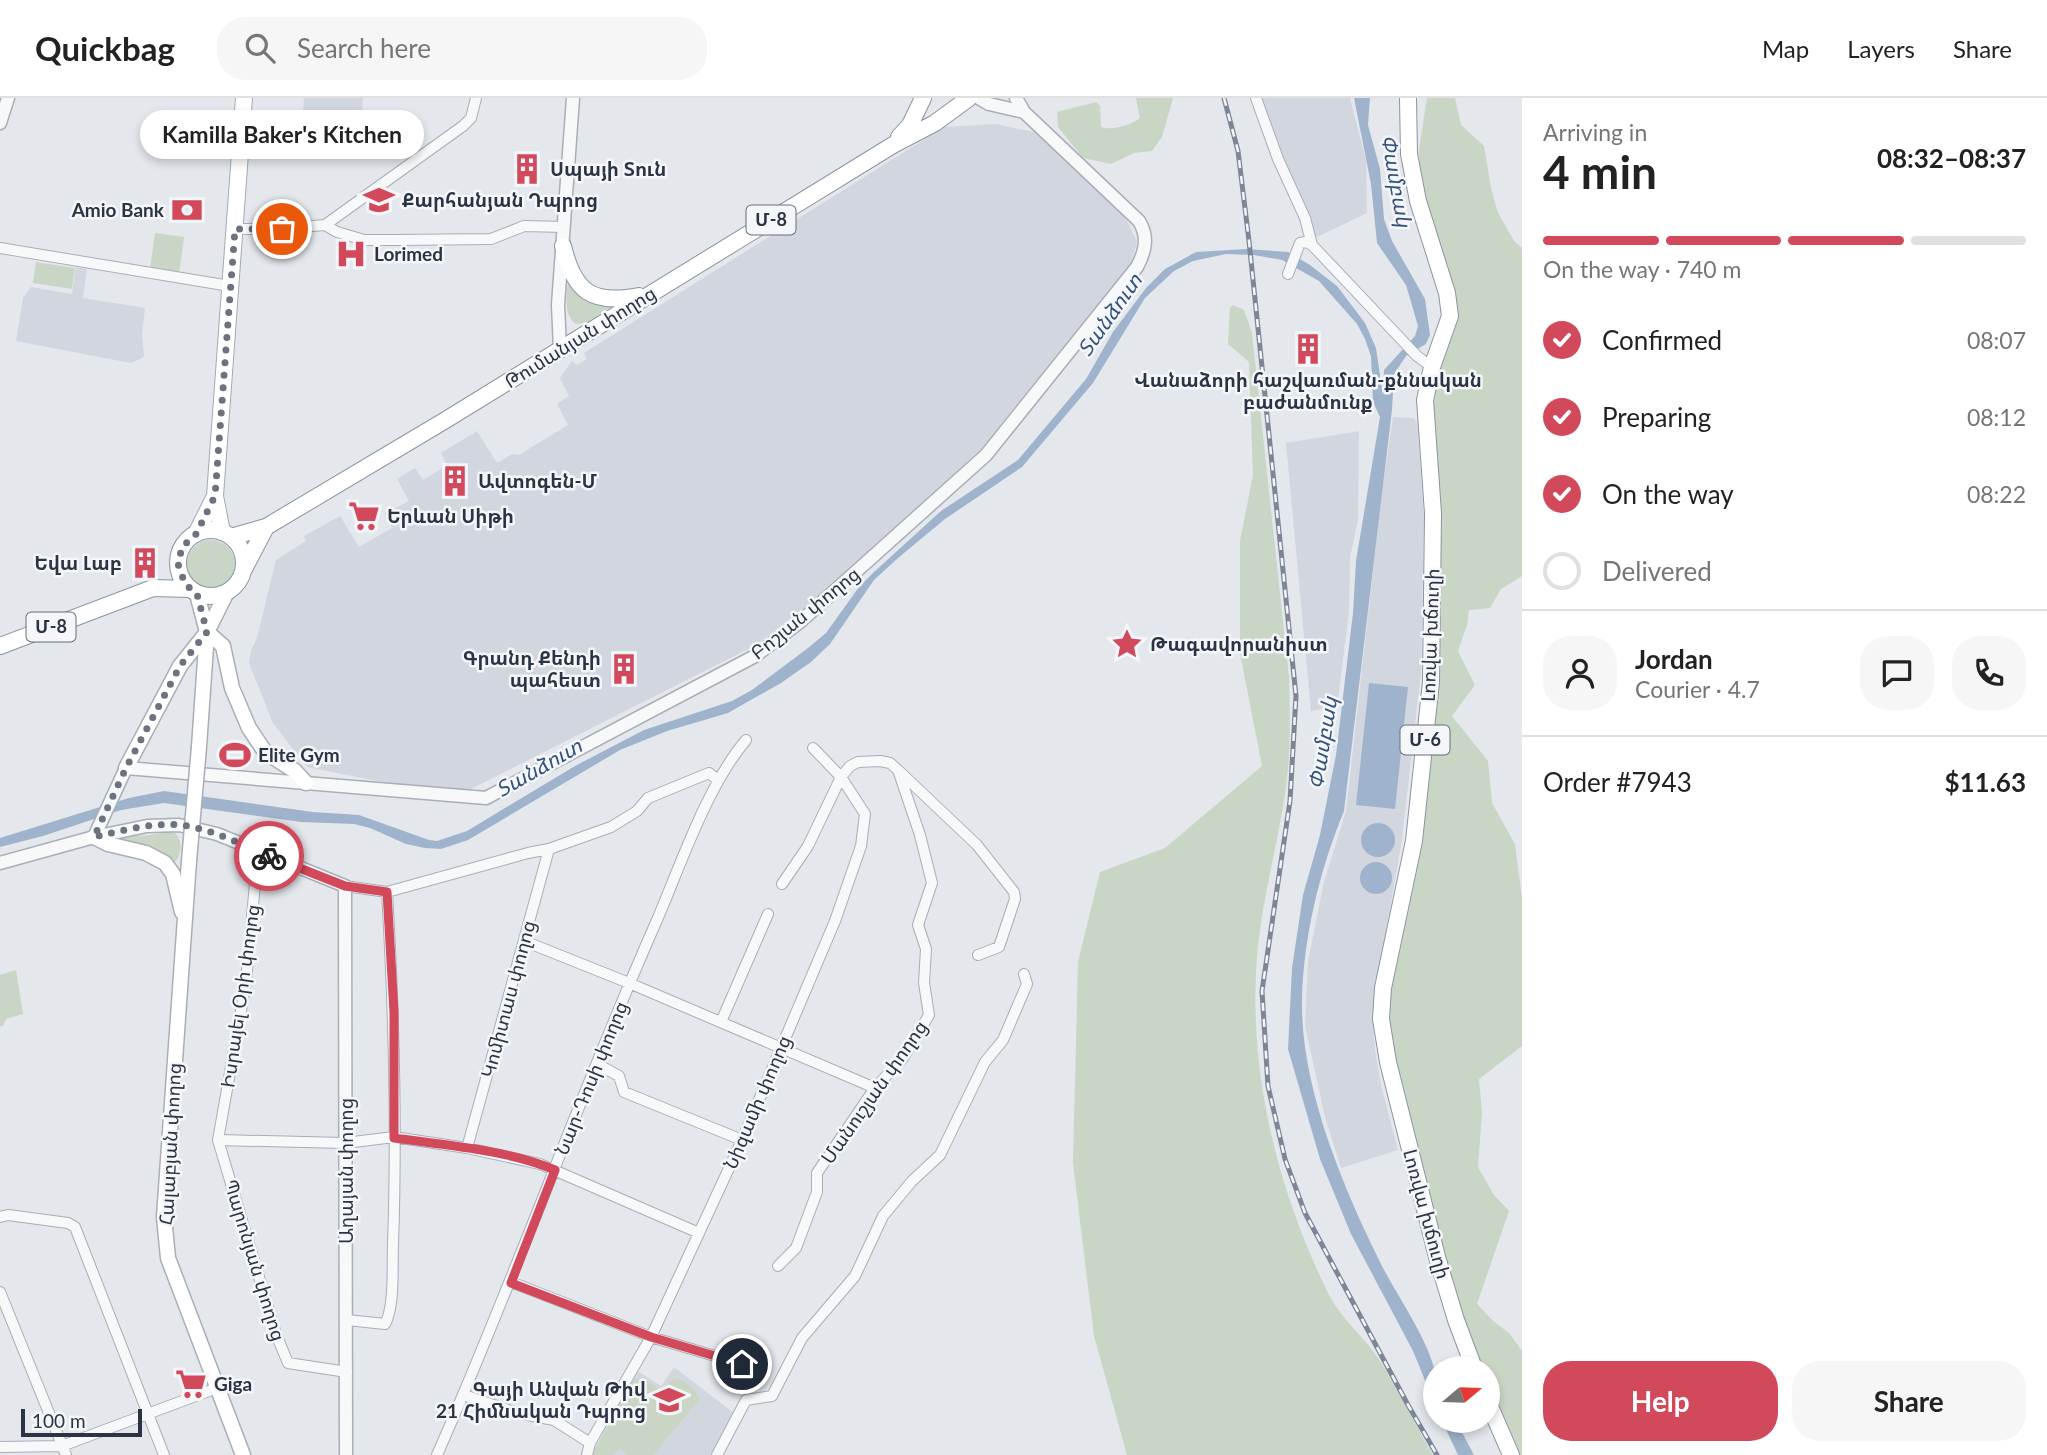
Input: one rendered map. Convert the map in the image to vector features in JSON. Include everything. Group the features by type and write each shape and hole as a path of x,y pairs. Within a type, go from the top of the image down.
{"main road":[{"path":"243,571 242,552 227,535 215,496 244,98"},
{"name":"Մ-8","path":"893,145 910,125 923,98"},
{"name":"Մ-8","path":"893,145 939,121 969,98"},
{"name":"Լոռվա խճուղի","path":"1407,100 1409,154 1418,201 1447,293 1450,316 1432,367 1424,400 1433,513 1431,682 1414,841 1383,988 1381,1019 1388,1062 1437,1257 1470,1356"},
{"name":"Թումանյան փողոց","path":"266,527 893,145"},
{"path":"563,246 575,279 593,296 611,300 649,295"},
{"path":"215,496 196,534 182,547 178,564 181,578 194,592 207,632 223,646 232,688 249,728 265,751 295,771 306,783"},
{"path":"126,768 180,666 207,632 227,592 239,581 266,527"},
{"name":"Մ-8","path":"227,535 266,527"},
{"path":"196,534 213,530 227,535"},
{"name":"Մ-8","path":"0,646 153,588 178,564"},
{"name":"Մ-8","path":"153,588 194,592"},
{"path":"194,592 215,596 227,592"},
{"name":"Հալաբյան փողոց","path":"207,632 164,1217 169,1258 243,1455"},
{"path":"94,837 108,844 146,853 165,863 173,874 185,920"},
{"path":"1500,1430 1511,1455"}],"street":[{"path":"0,123 8,98"},
{"path":"235,229 325,225 463,126 471,118 476,98"},
{"path":"560,349 558,305 573,98"},
{"path":"979,98 989,104 1024,112"},
{"name":"Բոշյան փողոց","path":"126,768 486,798 755,656 840,588 986,455 1137,267 1145,248 1143,228 1133,214 1024,112 1016,98"},
{"path":"1256,98 1278,159 1306,218 1312,245"},
{"path":"325,225 337,232 364,240 491,239 524,226 564,227"},
{"path":"1288,274 1300,243 1312,245 1417,356 1432,367"},
{"path":"0,248 230,286"},
{"path":"0,863 94,837 147,826 179,825 217,834 345,886 387,892 549,849 611,827 637,811 648,798 709,773 718,780 746,740"},
{"name":"Նիզամի փողոց","path":"587,1455 590,1443 651,1337 742,1140 835,921 862,846 865,814 841,777 813,748"},
{"path":"782,884 808,846 841,777 850,766 868,761 890,763 977,845 1014,892 1016,899 999,947 978,955"},
{"path":"94,837 126,768"},
{"name":"Մանուշյան փողոց","path":"778,1266 796,1248 817,1192 817,1173 875,1088 903,1058 929,1015 924,983 926,949 918,925 932,883 920,835 898,770"},
{"name":"Նար-Դոսի փողոց","path":"437,1455 511,1283 629,982 718,780"},
{"name":"Կոմիտաս փողոց","path":"467,1148 549,849"},
{"name":"Իսրայել Օրի փողոց","path":"218,1140 246,982 258,851"},
{"name":"Աղայան փողոց","path":"345,886 345,1455"},
{"path":"346,1320 385,1324 388,1318 393,1243 394,1012 387,892"},
{"path":"721,1022 768,914"},
{"path":"524,942 629,982 875,1088"},
{"path":"717,1455 746,1400 772,1396 802,1338 855,1276 883,1216 912,1181 940,1155 985,1062 1003,1040 1027,984 1024,974"},
{"path":"597,1065 619,1076 624,1091 742,1140"},
{"path":"218,1140 345,1143 394,1138 467,1148 540,1164 699,1233"},
{"name":"Պարոնյան փողոց","path":"218,1140 276,1334 288,1363 347,1372"},
{"path":"0,1217 8,1215 68,1223 75,1227 164,1455"},
{"path":"511,1283 651,1337 742,1364"},
{"path":"0,1292 2,1304 64,1450"},
{"path":"0,1447 16,1451 64,1450 148,1413 217,1388"},
{"path":"464,1395 517,1413 554,1420 590,1443"}],"shaded area":[{"path":"304,98 363,98 361,128 333,144 301,142"},
{"path":"1251,98 1350,98 1366,161 1367,213 1317,237 1295,188 1276,163"},
{"path":"996,124 1034,132 1126,218 1137,242 1131,264 981,449 809,605 752,647 467,791 382,782 307,767 273,723 249,663 276,560 306,541 304,536 340,516 359,547 392,528 385,514 409,501 397,479 415,468 423,480 447,465 441,453 477,431 497,463 512,454 519,455 568,425 557,404 569,396 560,378 572,361 577,365 587,359 584,353 944,127"},
{"path":"76,267 87,269 83,298 145,308 142,358 131,363 16,341 23,298 31,287 72,294"},
{"path":"1393,417 1414,418 1417,423 1424,516 1421,672 1402,839 1372,1013 1381,1085 1398,1150 1341,1168 1325,1117 1305,1025 1308,961 1324,882 1346,811 1382,491"},
{"path":"1359,431 1358,520 1350,557 1349,612 1337,707 1311,711 1286,443"},
{"name":"Գայի Անվան Թիվ 21 Հիմնական Դպրոց","path":"674,1367 734,1413 711,1455 591,1455 639,1372 661,1386"}],"green space":[{"path":"1136,98 1173,98 1162,137 1152,151 1134,153 1111,164 1083,158 1058,127 1057,112 1096,102 1100,106 1101,127 1115,128 1126,125 1140,118"},
{"path":"1427,98 1455,98 1461,125 1484,146 1498,213 1514,241 1522,248 1522,576 1501,589 1490,608 1469,610 1458,651 1475,685 1452,716 1488,761 1492,803 1515,844 1522,899 1522,1046 1479,1079 1482,1113 1478,1167 1494,1195 1509,1211 1477,1304 1510,1334 1522,1351 1522,1455 1516,1455 1500,1418 1500,1356 1473,1356 1459,1321 1409,1127 1387,1020 1390,991 1422,832 1431,413 1439,366 1456,319 1420,182 1419,150"},
{"path":"155,233 184,237 179,274 150,269"},
{"path":"36,262 75,268 72,289 33,283"},
{"path":"569,272 621,301 588,322 576,324 571,320 567,307"},
{"path":"1233,305 1244,310 1252,333 1289,677 1290,736 1287,780 1258,945 1255,990 1261,1080 1280,1169 1310,1254 1329,1295 1378,1358 1433,1455 1127,1455 1094,1336 1073,1163 1078,962 1100,872 1165,848 1262,766 1240,653 1240,541 1253,475 1249,362 1228,344 1230,308"},
{"path":"211,540 228,547 235,564 228,581 211,588 194,581 187,564 194,547"},
{"path":"173,831 181,848 173,865 117,842 122,837"},
{"path":"16,970 23,1014 6,1019 3,1026 0,1026 0,975"},
{"name":"Գայի Անվան Թիվ 21 Հիմնական Դպրոց","path":"644,1378 659,1389 666,1387 673,1378 678,1379 690,1386 700,1399 653,1455 628,1455 619,1448 612,1455 592,1455 633,1380"}],"water":[{"path":"1354,98 1370,98 1368,125 1380,169 1384,219 1392,241 1425,299 1430,335 1426,344 1406,356 1394,374 1392,410 1344,811 1327,856 1314,904 1302,1002 1309,1068 1327,1136 1352,1203 1430,1356 1423,1356 1423,1376 1413,1351 1351,1234 1320,1159 1288,1049 1292,968 1303,895 1320,835 1336,755 1353,613 1356,561 1380,417 1373,402 1371,356 1357,324 1319,281 1282,260 1226,254 1193,261 1174,271 1145,298 1093,383 1022,467 945,519 874,580 830,644 811,662 781,683 728,713 667,731 620,750 468,840 441,849 425,848 406,844 354,824 301,822 164,803 121,810 0,847 0,838 129,798 164,791 313,812 359,815 437,841 467,831 575,766 644,730 732,701 752,690 826,633 859,587 941,511 1018,460 1086,379 1113,332 1146,288 1165,269 1196,252 1246,249 1288,252 1310,265 1337,286 1365,323 1376,348 1383,395 1384,370 1415,336 1418,326 1406,285 1377,243 1371,184"},
{"path":"1369,683 1408,687 1395,809 1356,805"},
{"path":"1378,823 1390,828 1395,840 1390,852 1378,857 1366,852 1361,840 1366,828"},
{"path":"1376,862 1388,866 1392,878 1388,890 1376,894 1364,890 1360,878 1364,866"},
{"path":"1448,1433 1462,1433 1474,1455 1458,1455"}],"railway":[{"path":"1224,98 1238,151 1249,241 1296,696 1290,801 1262,991 1268,1086 1285,1159 1305,1213 1437,1455"}],"way so far":[{"path":"269,856 217,834 179,825 147,826 94,837 126,768 180,666 207,632 197,594 181,578 178,564 182,547 196,534 215,496 235,229 282,229"}],"place":[{"name":"Սպայի Տուն","path":"527,169"},
{"name":"Քարհանյան Դպրոց","path":"379,200"},
{"name":"Amio Bank","path":"187,210"},
{"name":"Kamilla Baker's Kitchen","path":"282,229"},
{"name":"Lorimed","path":"351,254"},
{"name":"Վանաձորի հաշվառման-քննական բաժանմունք","path":"1308,349"},
{"name":"Ավտոգեն-Մ","path":"455,481"},
{"name":"Երևան Սիթի","path":"364,516"},
{"name":"Եվա Լաբ","path":"145,563"},
{"name":"Թագավորանիստ","path":"1127,644"},
{"name":"Գրանդ Քենդի պահեստ","path":"624,669"},
{"name":"Elite Gym","path":"235,755"},
{"name":"Giga","path":"191,1384"},
{"name":"Գայի Անվան Թիվ 21 Հիմնական Դպրոց","path":"669,1400"}],"route":[{"path":"269,856 345,886 387,892 394,1012 394,1138 467,1148 540,1164 555,1170 511,1283 651,1337 742,1364"}],"water label":[{"name":"Փամբակ","path":"1396,181"},
{"name":"Տանձուտ","path":"1110,315"},
{"name":"Փամբակ","path":"1323,743"},
{"name":"Տանձուտ","path":"539,768"}]}
